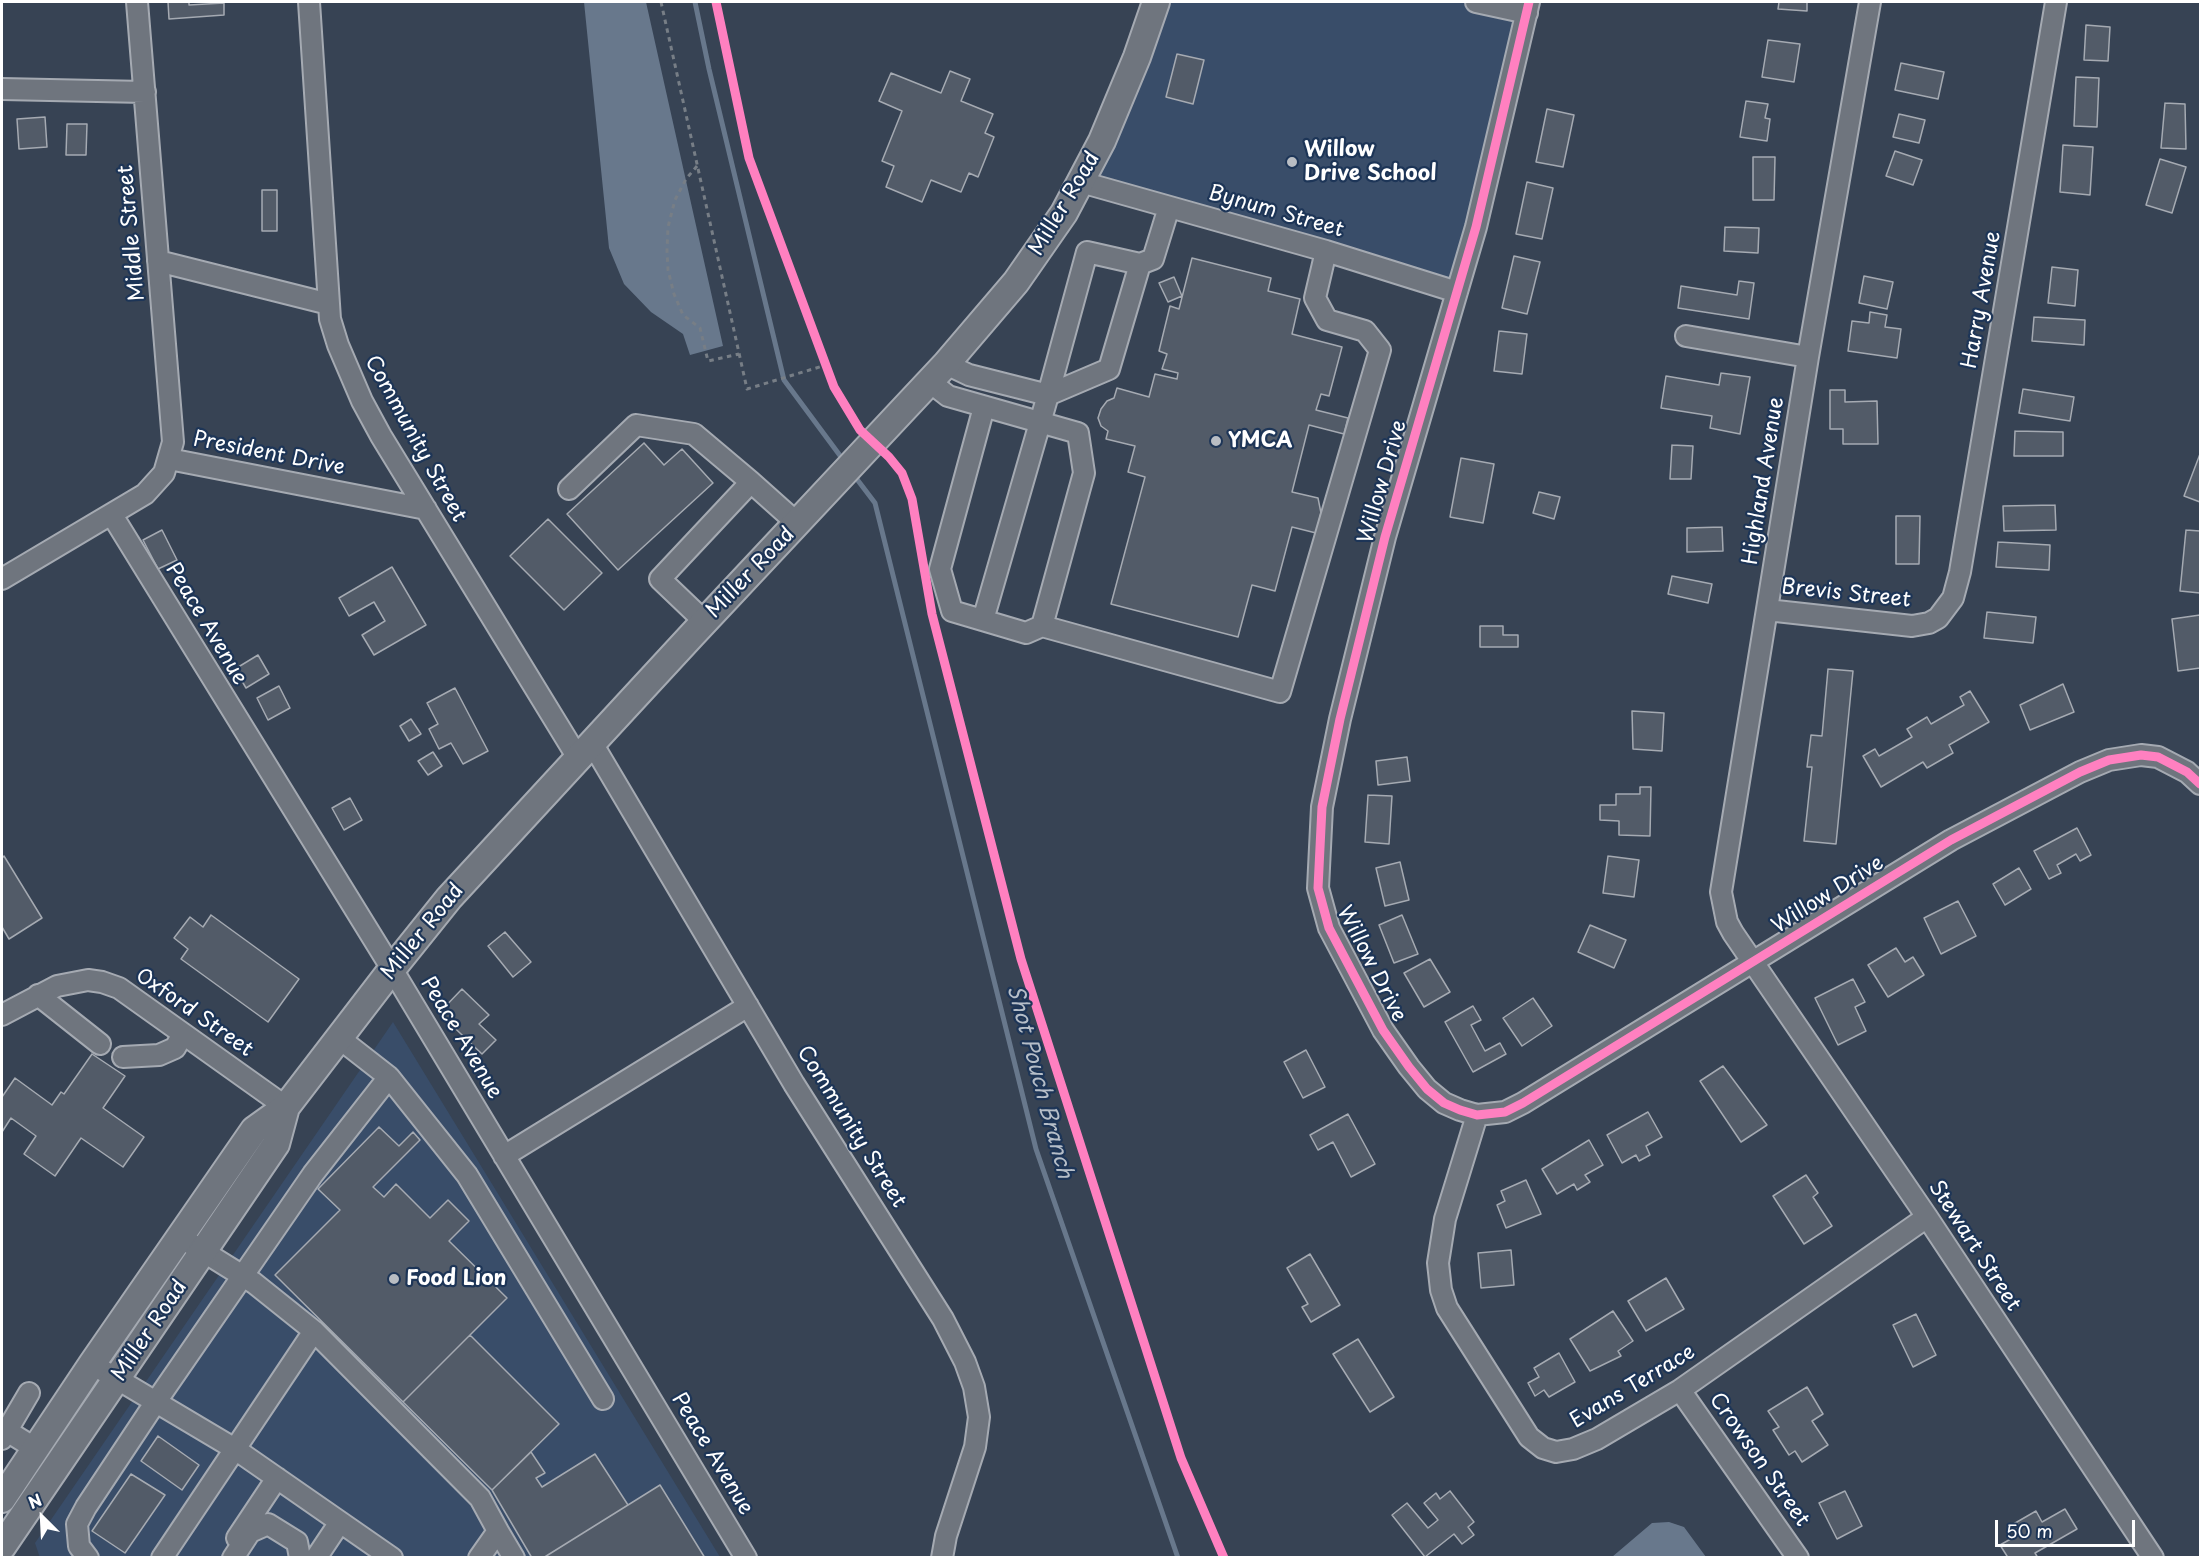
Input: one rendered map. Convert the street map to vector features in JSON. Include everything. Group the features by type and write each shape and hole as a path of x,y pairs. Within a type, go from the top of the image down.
{"main road":[{"name":"Miller Road","path":"2,1499 92,1364 254,1130 286,1107 449,898 871,447 1016,282 1064,213 1102,141 1137,57 1156,2"},
{"name":"Miller Road","path":"2,1547 276,1144 286,1107"}],"street":[{"name":"Middle Street","path":"137,2 172,410 173,442 169,459"},
{"name":"Community Street","path":"309,2 330,320 348,370 376,427 426,509 585,751 748,1006 794,1084 938,1311 965,1362 977,1401 979,1417 975,1447 946,1536 942,1557"},
{"path":"1476,2 1528,7"},
{"name":"Highland Avenue","path":"1753,962 1727,922 1722,892 1808,357 1869,2"},
{"name":"Harry Avenue","path":"1949,604 1953,598 1960,572 2056,2"},
{"name":"Willow Drive","path":"1528,7 1476,227 1385,537 1340,719 1322,807 1318,888 1329,928 1377,1020 1427,1089 1444,1103 1477,1115 1505,1112 1951,840 2080,772 2120,757 2141,755 2158,757 2187,772 2200,784"},
{"path":"2,89 145,92"},
{"name":"Bynum Street","path":"1081,182 1326,251 1456,292"},
{"path":"983,620 1087,252 1140,264 1153,259 1169,207"},
{"path":"984,407 940,569 952,611 1026,633 1042,626 1280,692 1380,350 1365,332 1327,320 1315,298 1326,251"},
{"path":"158,261 329,304"},
{"path":"1042,626 1084,473 1077,433 948,396 938,373 969,375 1048,395 1109,369 1140,264"},
{"path":"1686,336 1808,357"},
{"path":"569,489 636,425 694,434 798,524"},
{"name":"President Drive","path":"2,579 145,495 164,473 169,459 426,509"},
{"path":"705,622 660,579 751,482"},
{"name":"Peace Avenue","path":"112,515 392,969 746,1557"},
{"name":"Brevis Street","path":"1767,610 1912,626 1929,623 1938,618 1949,604"},
{"name":"Stewart Street","path":"1753,962 1927,1217 2153,1557"},
{"name":"Oxford Street","path":"2,1015 38,995 67,983 88,980 102,982 119,988 286,1107"},
{"path":"38,995 100,1044"},
{"path":"504,1156 748,1006"},
{"path":"123,1057 159,1055 175,1048 183,1034"},
{"path":"339,1038 389,1077 467,1175 603,1399"},
{"path":"88,1557 79,1546 77,1524 155,1402 242,1275 313,1174 389,1077"},
{"name":"Evans Terrace","path":"1477,1115 1446,1220 1438,1263 1439,1276 1447,1308 1529,1437 1543,1448 1556,1452 1573,1449 1617,1429 1680,1390 1927,1217"},
{"path":"180,1236 242,1275 314,1331 480,1498 514,1557"},
{"path":"162,1557 314,1331"},
{"path":"92,1364 235,1449 392,1557"},
{"name":"Crowson Street","path":"1680,1390 1798,1557"},
{"path":"29,1394 4,1435 36,1449"},
{"path":"224,1557 277,1478"},
{"path":"316,1557 340,1522"},
{"path":"233,1557 250,1532 268,1524 297,1542 300,1557"},
{"path":"479,1557 498,1532"}],"path":[{"path":"661,2 747,389 826,365"},
{"path":"697,166 686,179 675,200 668,227 667,251 674,294 683,315 700,328 708,361 739,354"},
{"path":"822,354 830,376"}],"shaded area":[{"path":"584,2 646,2 723,346 690,355 683,334 651,312 624,284 609,248"},
{"name":"Willow Drive School","path":"1156,2 1529,2 1457,292 1081,182"},
{"path":"393,1022 720,1557 40,1558 35,1543"},
{"path":"1669,1522 1684,1527 1706,1557 1612,1557 1652,1523"}],"building":[{"path":"168,2 189,2 189,5 224,3 224,15 169,19"},
{"path":"1779,2 1807,2 1807,11 1778,9"},
{"path":"2086,25 2110,27 2108,61 2084,60"},
{"path":"1768,40 1800,44 1794,82 1762,77"},
{"path":"1177,54 1204,60 1193,104 1166,97"},
{"path":"1901,63 1944,72 1938,99 1895,90"},
{"path":"950,71 970,79 961,101 993,114 985,133 994,137 978,177 969,173 961,192 931,180 922,202 886,187 894,166 882,161 902,111 879,101 891,73 941,93"},
{"path":"2076,77 2099,78 2097,127 2074,126"},
{"path":"1746,101 1768,104 1765,118 1770,119 1767,141 1740,137"},
{"path":"2165,103 2185,104 2186,149 2161,148"},
{"path":"1547,109 1574,115 1563,167 1536,162"},
{"path":"1899,114 1925,120 1919,143 1893,137"},
{"path":"45,117 47,147 19,149 17,119"},
{"path":"67,124 87,124 86,155 66,155"},
{"path":"2063,145 2093,147 2090,195 2060,192"},
{"path":"1895,151 1922,160 1913,185 1886,176"},
{"path":"1753,157 1775,157 1774,200 1753,200"},
{"path":"2160,159 2186,167 2172,213 2146,205"},
{"path":"1527,182 1553,188 1542,239 1516,234"},
{"path":"262,190 277,190 277,231 262,231"},
{"path":"1725,227 1759,228 1758,253 1724,251"},
{"path":"1514,256 1540,262 1527,314 1502,308"},
{"name":"YMCA","path":"1192,258 1271,278 1268,291 1300,299 1292,334 1342,347 1329,396 1321,394 1316,410 1348,418 1344,434 1309,425 1292,492 1318,498 1321,513 1316,533 1292,527 1275,591 1252,585 1238,637 1111,604 1145,477 1128,472 1135,446 1106,439 1108,431 1101,426 1098,418 1107,401 1114,398 1117,388 1149,397 1155,374 1177,379 1178,373 1162,369 1167,354 1159,351 1170,306 1179,309"},
{"path":"2052,267 2078,270 2075,306 2048,303"},
{"path":"1864,276 1893,282 1887,309 1859,303"},
{"path":"1174,277 1182,296 1168,302 1159,283"},
{"path":"1739,281 1754,283 1749,319 1678,308 1681,286 1737,295"},
{"path":"1870,312 1887,315 1885,327 1901,329 1897,358 1848,351 1852,321 1869,323"},
{"path":"2034,317 2085,320 2084,345 2032,341"},
{"path":"1499,331 1527,334 1522,374 1494,371"},
{"path":"1721,373 1750,377 1740,434 1710,428 1712,416 1661,408 1666,376 1719,385"},
{"path":"2023,389 2074,397 2070,421 2019,413"},
{"path":"1830,390 1845,390 1845,402 1877,401 1878,444 1843,444 1843,429 1830,429"},
{"path":"2015,431 2063,432 2063,456 2014,456"},
{"path":"644,443 664,465 682,449 713,483 618,570 567,514"},
{"path":"1672,445 1693,446 1691,479 1670,479"},
{"path":"2200,454 2200,502 2184,496"},
{"path":"1461,458 1494,464 1483,523 1450,517"},
{"path":"1539,492 1560,497 1554,519 1533,513"},
{"path":"2055,505 2056,530 2004,531 2003,506"},
{"path":"1896,516 1920,516 1919,564 1896,564"},
{"path":"548,519 602,573 564,610 510,556"},
{"path":"1722,527 1723,551 1687,552 1687,528"},
{"path":"162,530 177,560 158,569 143,540"},
{"path":"2186,530 2200,531 2200,593 2180,591"},
{"path":"1998,542 2050,545 2049,570 1996,567"},
{"path":"392,567 426,625 374,655 362,635 385,621 374,602 349,616 339,598"},
{"path":"1672,576 1712,584 1708,603 1668,594"},
{"path":"1987,612 2036,617 2033,643 1984,638"},
{"path":"2200,615 2200,668 2178,671 2172,619"},
{"path":"1480,626 1503,626 1503,635 1518,635 1518,647 1480,647"},
{"path":"258,655 269,674 246,688 235,669"},
{"path":"1828,669 1853,671 1836,844 1804,841 1812,767 1807,767 1811,735 1822,736"},
{"path":"2063,684 2074,712 2030,730 2020,705"},
{"path":"279,686 290,708 268,720 257,698"},
{"path":"455,688 488,751 463,764 451,743 439,749 429,729 438,724 427,703"},
{"path":"1970,691 1989,722 1949,745 1953,753 1927,768 1923,762 1881,787 1863,756 1875,749 1879,756 1912,737 1907,729 1927,717 1931,724 1964,705 1960,697"},
{"path":"1632,711 1664,713 1662,751 1633,749"},
{"path":"411,719 421,734 409,741 400,726"},
{"path":"433,752 442,766 428,775 418,761"},
{"path":"1407,757 1410,781 1378,785 1376,761"},
{"path":"1640,787 1651,787 1650,836 1619,835 1619,821 1600,820 1600,805 1616,805 1616,794 1640,794"},
{"path":"1368,795 1392,796 1389,844 1365,842"},
{"path":"350,798 362,820 344,830 332,808"},
{"path":"2077,828 2091,855 2080,861 2076,854 2057,865 2061,873 2049,879 2034,851"},
{"path":"4,856 42,918 9,939 2,927 2,858"},
{"path":"1608,856 1639,860 1634,897 1603,893"},
{"path":"1400,862 1409,900 1385,906 1376,868"},
{"path":"2019,868 2031,889 2005,905 1993,884"},
{"path":"1958,901 1976,936 1941,954 1924,918"},
{"path":"211,915 299,979 268,1022 181,959 188,949 174,938 190,917 203,927"},
{"path":"1402,915 1418,954 1394,963 1379,925"},
{"path":"1590,925 1626,940 1614,968 1578,952"},
{"path":"505,932 531,962 513,977 488,946"},
{"path":"1896,948 1905,962 1913,957 1924,975 1888,997 1868,965"},
{"path":"1430,959 1450,992 1424,1007 1404,973"},
{"path":"1853,979 1865,1002 1855,1007 1866,1031 1838,1045 1815,998"},
{"path":"462,989 489,1015 479,1024 496,1040 482,1054 439,1013"},
{"path":"1533,998 1552,1026 1522,1046 1503,1018"},
{"path":"1473,1006 1481,1020 1471,1025 1485,1051 1500,1043 1506,1054 1473,1072 1445,1022"},
{"path":"1306,1050 1325,1087 1303,1098 1284,1062"},
{"path":"92,1054 125,1076 103,1108 144,1137 123,1167 81,1138 55,1176 24,1154 36,1136 11,1118 2,1132 2,1097 15,1078 52,1105 61,1092 64,1094"},
{"path":"1723,1066 1767,1125 1741,1142 1700,1081"},
{"path":"1648,1112 1662,1137 1646,1146 1650,1155 1639,1161 1636,1155 1622,1163 1607,1135"},
{"path":"1348,1114 1375,1164 1351,1177 1333,1142 1318,1150 1310,1135"},
{"path":"379,1127 399,1146 413,1132 420,1140 373,1187 384,1197 396,1184 430,1218 448,1200 469,1221 449,1241 507,1298 403,1402 275,1275 340,1210 318,1189"},
{"path":"1589,1140 1603,1165 1585,1175 1590,1182 1577,1190 1574,1184 1557,1194 1542,1169"},
{"path":"1806,1175 1818,1193 1813,1197 1832,1226 1804,1244 1773,1196"},
{"path":"1526,1180 1541,1214 1506,1228 1497,1205 1505,1201 1501,1191"},
{"path":"1511,1250 1514,1285 1481,1288 1478,1253"},
{"path":"1310,1254 1340,1305 1311,1322 1302,1307 1308,1304 1287,1268"},
{"path":"1666,1278 1684,1309 1646,1331 1628,1301"},
{"path":"1613,1311 1633,1341 1618,1351 1621,1356 1590,1371 1570,1339"},
{"path":"1916,1314 1936,1355 1913,1367 1893,1325"},
{"path":"470,1335 559,1424 492,1490 403,1402"},
{"path":"1358,1339 1394,1397 1370,1412 1333,1354"},
{"path":"1559,1353 1575,1382 1549,1397 1544,1390 1535,1396 1528,1383 1539,1377 1534,1368"},
{"path":"1807,1387 1823,1414 1812,1421 1828,1445 1802,1462 1795,1451 1789,1455 1773,1430 1779,1427 1768,1411"},
{"path":"158,1436 199,1465 182,1490 141,1461"},
{"path":"531,1452 545,1473 536,1478 542,1487 595,1454 628,1505 543,1558 532,1558 492,1490"},
{"path":"131,1474 165,1495 125,1553 92,1531"},
{"path":"660,1485 705,1558 543,1558 628,1505"},
{"path":"1450,1491 1474,1522 1468,1527 1474,1535 1462,1544 1454,1534 1425,1557 1392,1515 1407,1503 1428,1528 1438,1520 1424,1503 1436,1493 1440,1499"},
{"path":"1845,1491 1862,1526 1837,1539 1819,1503"},
{"path":"2065,1509 2077,1529 2035,1553 2038,1558 2004,1558 2007,1556 2000,1545 2016,1536 2010,1526 2036,1511 2042,1522"}],"waterway":[{"name":"Shot Pouch Branch","path":"695,2 784,380 844,461"},
{"name":"Shot Pouch Branch","path":"853,474 875,503 1036,1149 1178,1558"}],"cycle path":[{"path":"716,2 749,158 834,387 860,430 889,457 902,473 912,499 932,614 1021,959 1181,1458 1224,1558"},
{"path":"1529,2 1476,227 1385,537 1340,719 1322,807 1318,888 1329,928 1383,1030 1427,1089 1444,1103 1460,1110 1477,1115 1505,1112 1951,840 2080,772 2109,760 2141,755 2158,757 2187,772 2200,784"}],"place":[{"name":"Willow Drive School","path":"1292,162"},
{"name":"YMCA","path":"1216,441"},
{"name":"Food Lion","path":"394,1279"}]}
